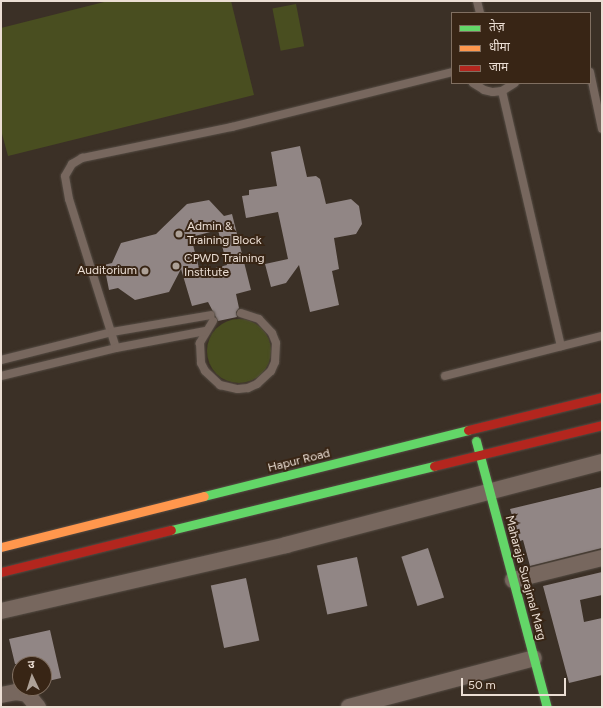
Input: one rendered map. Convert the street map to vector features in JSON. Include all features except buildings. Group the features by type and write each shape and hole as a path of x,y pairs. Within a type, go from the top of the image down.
{"main road":[{"name":"Hapur Road","path":"1,547 473,431 602,397"},
{"path":"1,572 602,425"},
{"name":"Maharaja Surajmal Marg","path":"473,431 481,455 547,707"}],"street":[{"path":"1,611 286,545 602,462"},
{"path":"514,580 602,558"},
{"path":"349,707 534,658"},
{"path":"1,695 16,692 28,694 38,707"}],"lane":[{"path":"476,1 480,12"},
{"path":"116,348 66,185 68,169 78,160 232,127 451,72"},
{"path":"591,77 602,128"},
{"path":"475,84 484,90 502,91 513,84"},
{"path":"502,91 561,346"},
{"path":"1,360 112,332 212,318 205,331 200,353 203,367 212,379 220,384 238,389 257,384 271,371 276,352 276,343 270,330 260,319 241,313"},
{"path":"1,376 116,348 205,331"},
{"path":"446,376 602,336"}],"green space":[{"path":"108,1 231,1 254,95 8,156 1,130 1,28"},
{"path":"296,4 304,46 281,51 272,9"},
{"path":"233,319 245,319 262,328 269,339 271,351 269,363 262,374 245,383 233,383 221,378 212,369 207,357 207,345 212,333 221,324"}],"traffic: fast":[{"path":"204,496 468,430"},
{"path":"476,441 547,707"},
{"path":"171,530 434,466"}],"traffic: slow":[{"path":"1,547 204,496"}],"traffic: jam":[{"path":"468,430 602,397"},
{"path":"434,466 602,425"},
{"path":"1,572 171,530"}],"place":[{"name":"Admin & Training Block","path":"179,234"},
{"name":"CPWD Training Institute","path":"176,266"},
{"name":"Auditorium","path":"145,271"}]}
